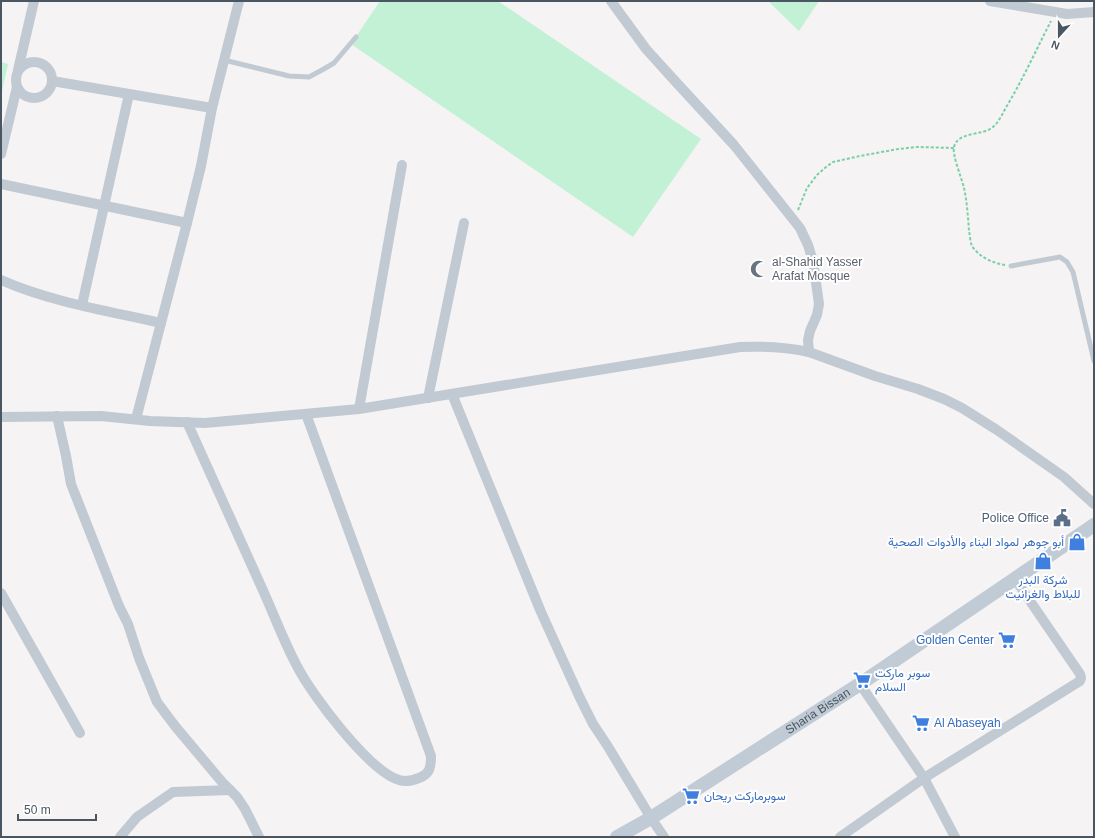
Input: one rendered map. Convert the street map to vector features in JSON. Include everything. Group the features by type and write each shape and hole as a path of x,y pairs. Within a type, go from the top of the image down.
{"street":[{"path":"18,70 22,65 28,62 40,62 45,65 49,70 52,81 48,92 43,96 31,98 21,92 15,82 34,1"},
{"path":"136,419 187,223 201,166 212,108 239,1"},
{"path":"611,1 646,49 734,145 800,228 808,245 813,261 819,304 817,315 808,340 810,352"},
{"path":"990,1 1067,14 1094,12"},
{"path":"52,81 212,108"},
{"path":"1,154 17,87"},
{"path":"82,305 129,94"},
{"path":"359,409 402,166"},
{"path":"1,184 187,223"},
{"path":"428,398 464,223"},
{"path":"1,280 28,291 60,300 161,323"},
{"path":"1,417 101,416 205,423 359,409 740,347 795,349 810,352 875,376 918,389 962,408 1064,477 1094,504"},
{"path":"452,394 541,612 580,698 593,724 664,837"},
{"path":"187,422 297,667 319,700 346,734 369,759 380,769 399,781 410,781 420,778 428,772 431,765 431,756 306,414"},
{"path":"57,416 71,484 119,606 128,624 139,658 157,702 222,782 237,797 245,809 259,837"},
{"name":"Sharia Bissan","path":"617,837 651,818 860,684 1094,525"},
{"path":"840,837 924,778 1080,681 1080,674 1015,579"},
{"path":"1,593 80,733"},
{"path":"860,684 924,778 955,837"},
{"path":"120,837 137,817 173,792 230,790"}],"lane":[{"path":"224,60 289,76 309,76 334,63 356,37"},
{"path":"1011,266 1060,257 1067,262 1073,272 1094,361"}],"path":[{"path":"1011,266 998,264 982,257 972,245 965,190 954,157 954,148 957,142 962,138 993,128 1016,91 1056,12"},
{"path":"794,221 807,188 816,175 834,162 898,148 954,148"}],"green space":[{"path":"380,1 498,1 701,139 633,237 351,44"},
{"path":"768,1 819,1 799,31"},
{"path":"1,62 8,64 1,96"}],"place":[{"name":"al-Shahid Yasser Arafat Mosque","path":"759,269"},
{"name":"Police Office","path":"1062,518"},
{"name":"أبو جوهر لمواد البناء والأدوات الصحية","path":"1077,542"},
{"name":"شركة البدر للبلاط والغرانيت","path":"1043,561"},
{"name":"Golden Center","path":"1007,640"},
{"name":"سوبر ماركت السلام","path":"862,680"},
{"name":"Al Abaseyah","path":"921,723"},
{"name":"سوبرماركت ريحان","path":"691,796"}]}
